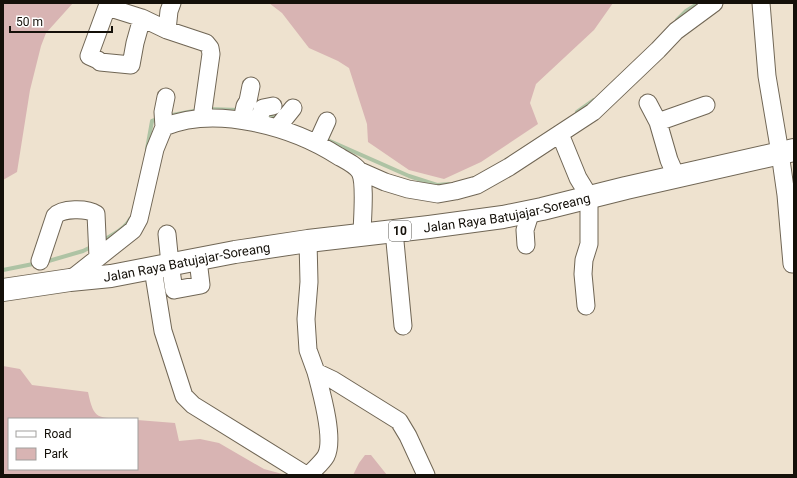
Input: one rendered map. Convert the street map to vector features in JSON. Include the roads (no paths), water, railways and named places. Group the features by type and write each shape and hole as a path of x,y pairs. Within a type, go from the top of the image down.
{"highway":[{"name":"Jalan Raya Batujajar-Soreang","path":"3,290 70,280 111,276 235,252 308,241 394,232 531,211 589,196 787,152"}],"street":[{"path":"167,30 169,11 172,3"},
{"path":"98,248 112,248 133,230 139,219 164,114 178,123 203,112 265,116 322,134 351,164 360,171 385,182 408,189 438,194 455,191 477,185 509,167 593,112 676,31 714,3"},
{"path":"761,3 767,76 787,152 786,195 792,264"},
{"path":"142,18 131,65 100,62 89,56 108,5 142,18 167,30 206,43 210,48 211,54 203,112"},
{"path":"251,86 248,102 265,116"},
{"path":"648,103 658,122 669,160 676,176"},
{"path":"658,122 706,105"},
{"path":"560,134 578,178 589,196 589,244 584,260 583,274 586,306"},
{"path":"360,171 362,180 362,235"},
{"path":"40,261 55,216 58,212 71,210 88,210 93,212 96,214 98,248 70,280"},
{"path":"526,245 525,230 531,211"},
{"path":"394,232 403,326"},
{"path":"167,234 161,267 163,331 184,396 193,405 306,475"},
{"path":"308,241 309,282 306,319 308,350 316,372 326,411 328,449 326,456 309,475"},
{"path":"316,372 333,380 399,421 408,436 426,475"}],"waterway":[{"path":"677,20 686,11 699,3"},
{"path":"577,112 594,100"},
{"path":"208,109 239,110"},
{"path":"167,116 199,110"},
{"path":"264,114 278,119"},
{"path":"147,149 152,121 158,119"},
{"path":"323,138 409,176 437,185 449,184"},
{"path":"102,241 122,229 130,219"},
{"path":"45,262 83,251 93,246"},
{"path":"3,270 38,263"}]}
